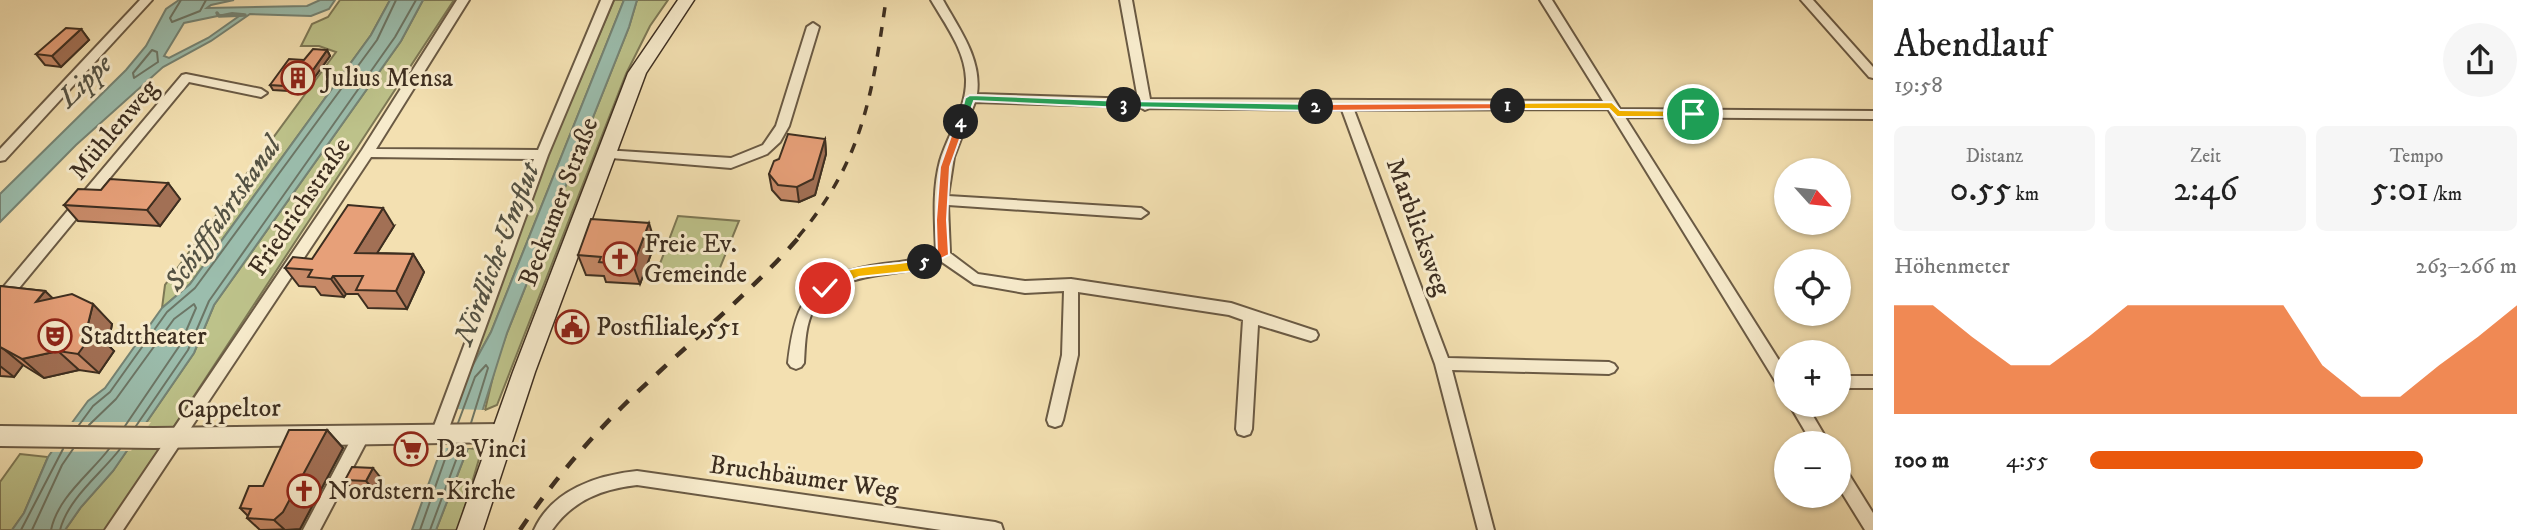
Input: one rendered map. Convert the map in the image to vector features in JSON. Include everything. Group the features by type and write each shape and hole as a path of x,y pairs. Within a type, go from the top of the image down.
{"main road":[{"name":"Beckumer Straße","path":"470,530 501,433 604,154 637,73 686,0"}],"street":[{"path":"0,157 146,0"},
{"name":"Friedrichstraße","path":"113,530 367,153 463,0"},
{"path":"442,434 542,155 607,0"},
{"path":"937,0 967,60 972,78 970,98 945,167 943,255"},
{"path":"1126,0 1145,106"},
{"path":"1546,0 1774,365"},
{"path":"1807,0 1873,74"},
{"path":"604,154 731,163 768,148 778,135 791,101 813,27"},
{"name":"Mühlenweg","path":"0,301 186,78 261,93"},
{"path":"970,98 1145,106 1614,109 1873,116"},
{"name":"Marblicksweg","path":"1347,108 1443,364 1486,530"},
{"path":"367,153 542,155"},
{"path":"943,200 1141,213"},
{"path":"943,255 974,279 1024,287 1071,285 1231,309 1311,335"},
{"path":"796,363 804,315 811,300 825,288 859,272 915,266 943,255"},
{"path":"1055,420 1070,355 1071,285"},
{"path":"1244,429 1251,317"},
{"path":"1443,364 1608,368"},
{"path":"1851,382 1873,382"},
{"name":"Cappeltor","path":"0,436 173,438 501,433"},
{"path":"311,530 362,435"},
{"name":"Bruchbäumer Weg","path":"542,530 551,515 575,496 607,481 637,478 995,530"},
{"path":"1851,492 1873,528"}],"green space":[{"path":"340,0 390,0 371,35 190,284 162,308 165,285 336,52 319,46 301,46 312,24 328,17"},
{"path":"423,0 454,0 106,530 65,530 81,507 113,471 194,353 214,305 401,41"},
{"path":"614,0 624,0 491,332 468,374 548,155"},
{"path":"637,0 668,0 650,26 626,74 497,405 485,410 507,333 629,27"},
{"path":"678,216 739,221 717,275 658,269"},
{"path":"468,448 475,449 479,459 458,530 436,530"},
{"path":"20,454 48,457 24,513 12,530 0,530 0,482"}],"water":[{"path":"179,0 234,0 207,8 307,6 320,0 335,0 329,9 311,16 250,14 211,41 163,67 76,145 0,222 0,194 126,70 146,46 166,9","holes":["232,13 242,14 208,38 169,58 164,56 184,23"]},
{"path":"390,0 423,0 401,41 214,305 194,353 113,471 81,507 65,530 12,530 24,513 48,457 71,424 88,401 105,388 162,308 190,284 371,35"},
{"path":"624,0 637,0 629,27 507,333 483,409 436,530 412,530 468,374 491,332"}],"pier":[{"path":"456,409 485,410 472,448 441,448"},
{"path":"69,422 151,422 131,451 48,452"}],"building":[{"path":"66,28 81,29 52,56 36,54"},
{"path":"313,49 327,50 301,87 270,85 289,59 304,60"},
{"path":"788,134 825,139 813,179 797,187 778,185 769,174 774,161 779,159"},
{"path":"110,179 168,183 147,210 64,205 78,189 101,190"},
{"path":"348,205 383,208 355,253 413,254 396,291 356,290 363,276 333,276 331,279 308,277 312,270 285,268 293,257 312,259"},
{"path":"591,219 649,223 633,265 599,262 601,257 578,255"},
{"path":"0,286 45,291 36,302 72,294 93,304 87,328 94,332 78,354 58,351 22,359 0,347"},
{"path":"289,430 327,430 283,512 274,520 247,518 251,509 240,508 249,486 263,486"},
{"path":"352,467 373,468 366,481 345,480"}],"waterway":[{"path":"217,13 219,16 245,15"}],"railway":[{"path":"798,237 820,209 851,154 869,97 886,0"},
{"path":"520,530 555,481 608,421 758,281 800,236"}],"place":[{"name":"Julius Mensa","path":"298,78"},
{"name":"Freie Ev. Gemeinde","path":"620,259"},
{"name":"Postfiliale 551","path":"572,327"},
{"name":"Stadttheater","path":"55,336"},
{"name":"Da Vinci","path":"411,449"},
{"name":"Nordstern-Kirche","path":"304,491"}],"route":[{"path":"825,288 859,272 915,266 943,255 941,220 945,167 970,98 1145,106 1347,108 1612,105 1617,113 1693,114"}],"water label":[{"name":"Lippe","path":"85,81"},
{"name":"Schifffahrtskanal","path":"223,214"},
{"name":"Nördliche Umflut","path":"497,254"}]}
